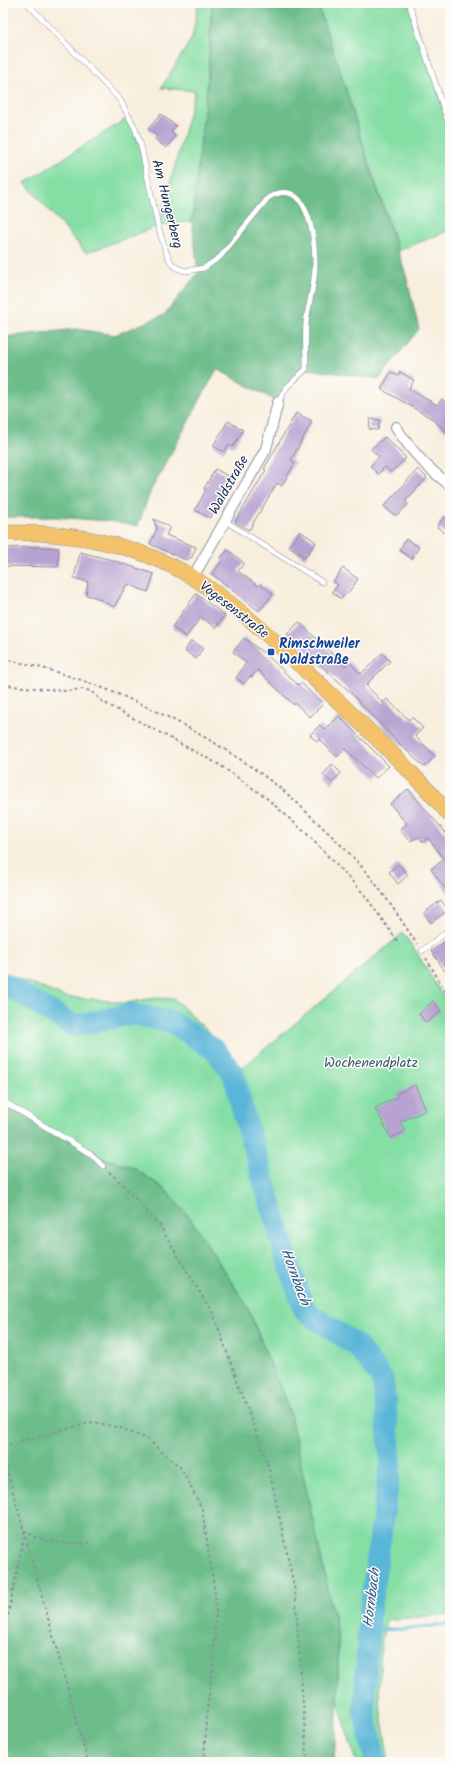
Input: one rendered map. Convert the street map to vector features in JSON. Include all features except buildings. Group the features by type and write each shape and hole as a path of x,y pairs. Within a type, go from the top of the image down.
{"main road":[{"name":"Vogesenstraße","path":"3,533 50,534 105,542 138,551 166,563 192,577 233,606 283,649 400,760 450,815"}],"street":[{"name":"Waldstraße","path":"192,577 266,449 278,402"},
{"path":"396,427 414,452 427,466 450,485"}],"lane":[{"name":"Am Hungerberg","path":"26,3 120,100 135,128 141,146 158,226 167,255 172,264 179,269 186,270 204,268 215,260 230,245 268,198 278,192 290,194 299,199 305,208 313,232 315,267 306,323 306,369 287,387 278,402"},
{"path":"409,3 450,128"},
{"path":"225,521 322,582"},
{"path":"422,951 450,929"},
{"path":"3,1101 91,1154 103,1166"}],"path":[{"path":"3,659 72,676 151,709 202,736 240,760 285,792 336,840 366,872 422,951 450,998"},
{"path":"3,685 66,692 81,688 90,691 103,702 218,764 264,796 307,834 364,894 398,942"},
{"path":"103,1166 123,1185 160,1226 214,1316 269,1468 295,1591 307,1762"},
{"path":"3,1446 93,1422 121,1428 147,1439 181,1468 202,1509 215,1594 216,1612 206,1719 204,1762"},
{"path":"3,1456 24,1530 3,1640"},
{"path":"24,1530 34,1538 47,1541 66,1544 89,1543"},
{"path":"24,1536 88,1762"}],"green space":[{"path":"198,3 212,3 208,76 192,221 158,226 86,253 25,183 129,117 135,128 159,225 195,91 161,88 192,38"},
{"path":"212,3 317,3 344,83 371,172 406,275 419,329 379,379 306,369 287,387 278,402 217,369 151,490 138,526 108,521 55,517 3,517 3,337 77,329 115,335 164,315 198,273 192,221 208,76"},
{"path":"317,3 409,3 450,128 450,230 398,251"},
{"name":"Wochenendplatz","path":"403,933 450,1008 450,1614 386,1620 381,1644 379,1699 389,1762 356,1762 338,1701 338,1636 289,1410 247,1306 190,1218 166,1190 134,1168 91,1154 3,1101 3,972 64,997 126,1003 155,998 174,999 223,1046 242,1068"},
{"path":"3,1101 91,1154 134,1168 166,1190 190,1218 247,1306 289,1410 338,1636 338,1701 334,1762 3,1762"}],"waterway":[{"name":"Hornbach","path":"3,983 74,1026 131,1014 172,1022 216,1051 234,1075 242,1108 285,1253 305,1311 357,1346 383,1380 391,1462 369,1616 364,1711 376,1762"},
{"path":"368,1630 404,1629 450,1624"}],"place":[{"name":"Rimschweiler Waldstraße","path":"271,652"}]}
